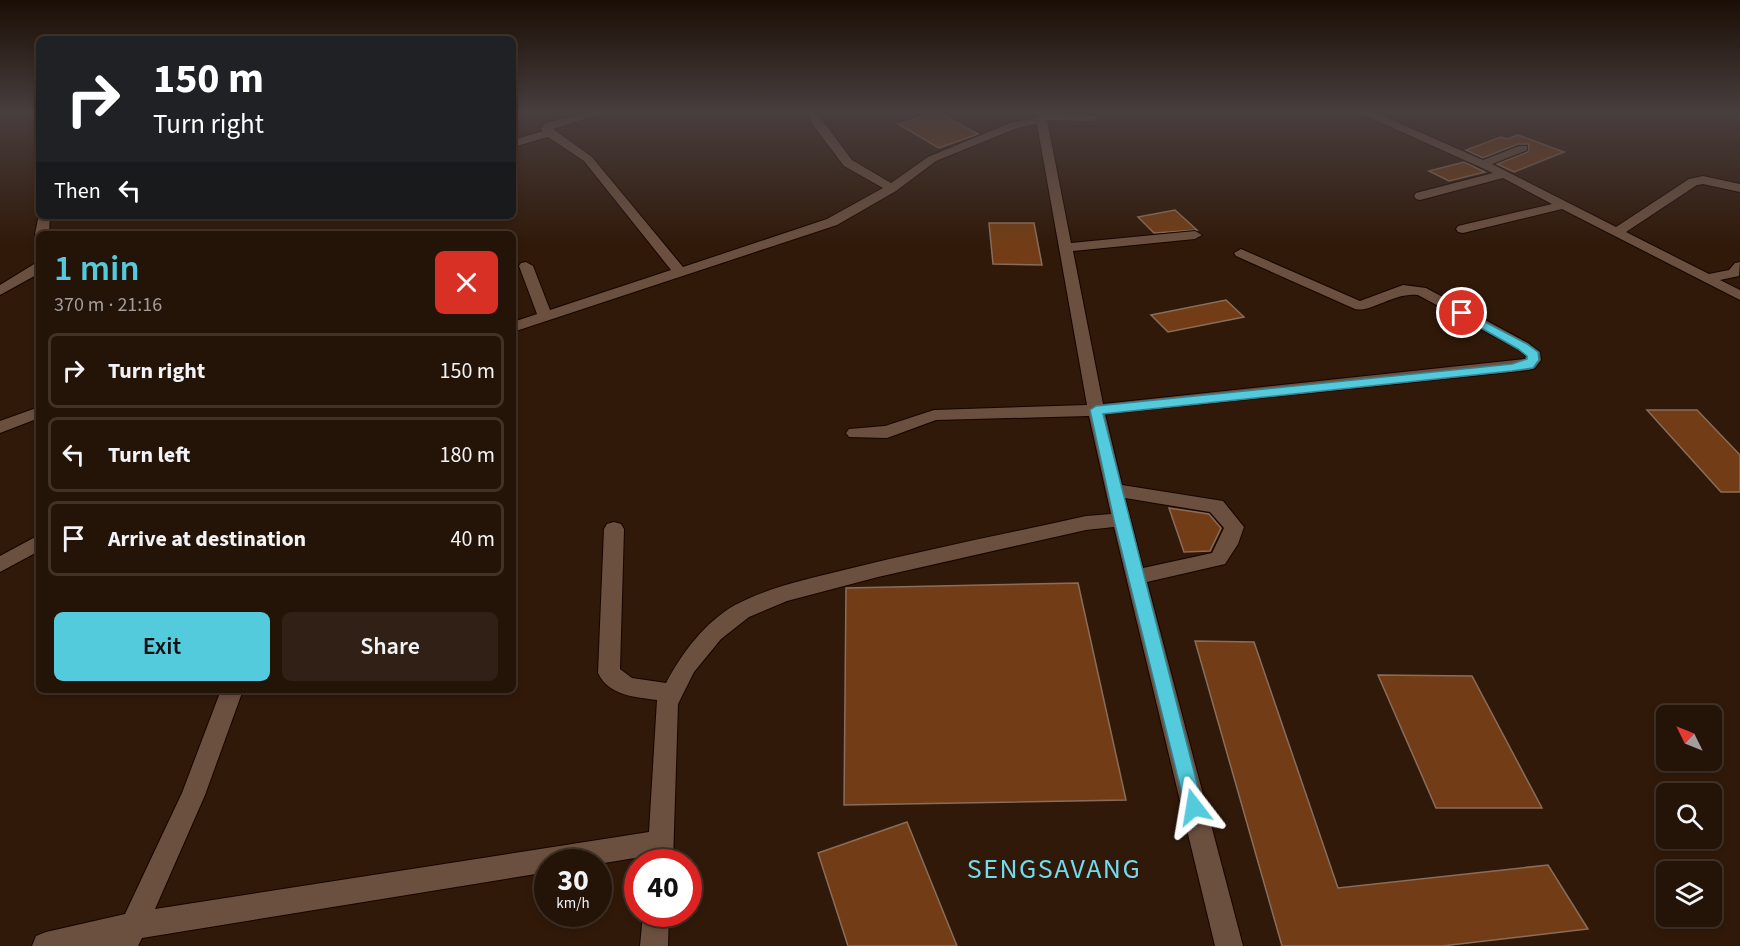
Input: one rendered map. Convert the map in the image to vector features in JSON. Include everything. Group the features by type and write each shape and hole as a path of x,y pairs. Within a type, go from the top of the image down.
{"street":[{"path":"584,156 680,272"},
{"path":"842,156 848,164 892,188"},
{"path":"516,326 832,222 892,188 939,156"},
{"path":"1049,156 1096,410 1114,490 1229,946"},
{"path":"1464,156 1504,174 1740,296"},
{"path":"1484,165 1504,156"},
{"path":"1420,196 1504,174"},
{"path":"1617,232 1693,182 1703,180 1740,188"},
{"path":"1463,229 1564,205"},
{"path":"1066,248 1195,235"},
{"path":"855,433 887,432 934,415 1096,410 1512,367 1529,365 1533,360 1533,355 1523,346 1422,291 1403,289 1360,306 1241,253"},
{"path":"526,266 545,317"},
{"path":"1707,279 1734,273 1740,266"},
{"path":"0,291 36,268"},
{"path":"0,427 36,413"},
{"path":"1114,490 1216,506 1234,527 1228,544 1218,559 1135,577"},
{"path":"660,849 667,704 686,666 714,633 742,611 782,594 878,569 1086,523 1121,520"},
{"path":"614,529 609,673 627,687 673,693"},
{"path":"0,565 36,544"},
{"path":"127,936 193,795 231,693"},
{"path":"46,946 127,936 624,858"},
{"path":"654,946 655,927"}],"building":[{"path":"1517,156 1554,156 1514,172 1497,164"},
{"path":"1464,162 1485,172 1449,181 1429,171"},
{"path":"1175,210 1197,230 1154,233 1138,217"},
{"path":"989,223 1034,223 1042,265 993,264"},
{"path":"1226,300 1244,317 1168,332 1151,315"},
{"path":"1647,410 1697,410 1740,455 1740,492 1721,492"},
{"path":"1169,508 1209,514 1221,528 1210,551 1184,552"},
{"path":"1078,583 1126,800 844,805 846,588"},
{"path":"1195,641 1254,642 1338,888 1548,865 1588,929 1442,946 1282,946"},
{"path":"1378,675 1472,676 1542,808 1436,808"},
{"path":"907,822 957,946 848,946 818,853"}],"district":[{"name":"SENGSAVANG","path":"1054,868"}],"route":[{"path":"1194,807 1121,520 1096,410 1512,367 1529,365 1533,360 1533,355 1523,346 1462,313"}]}
